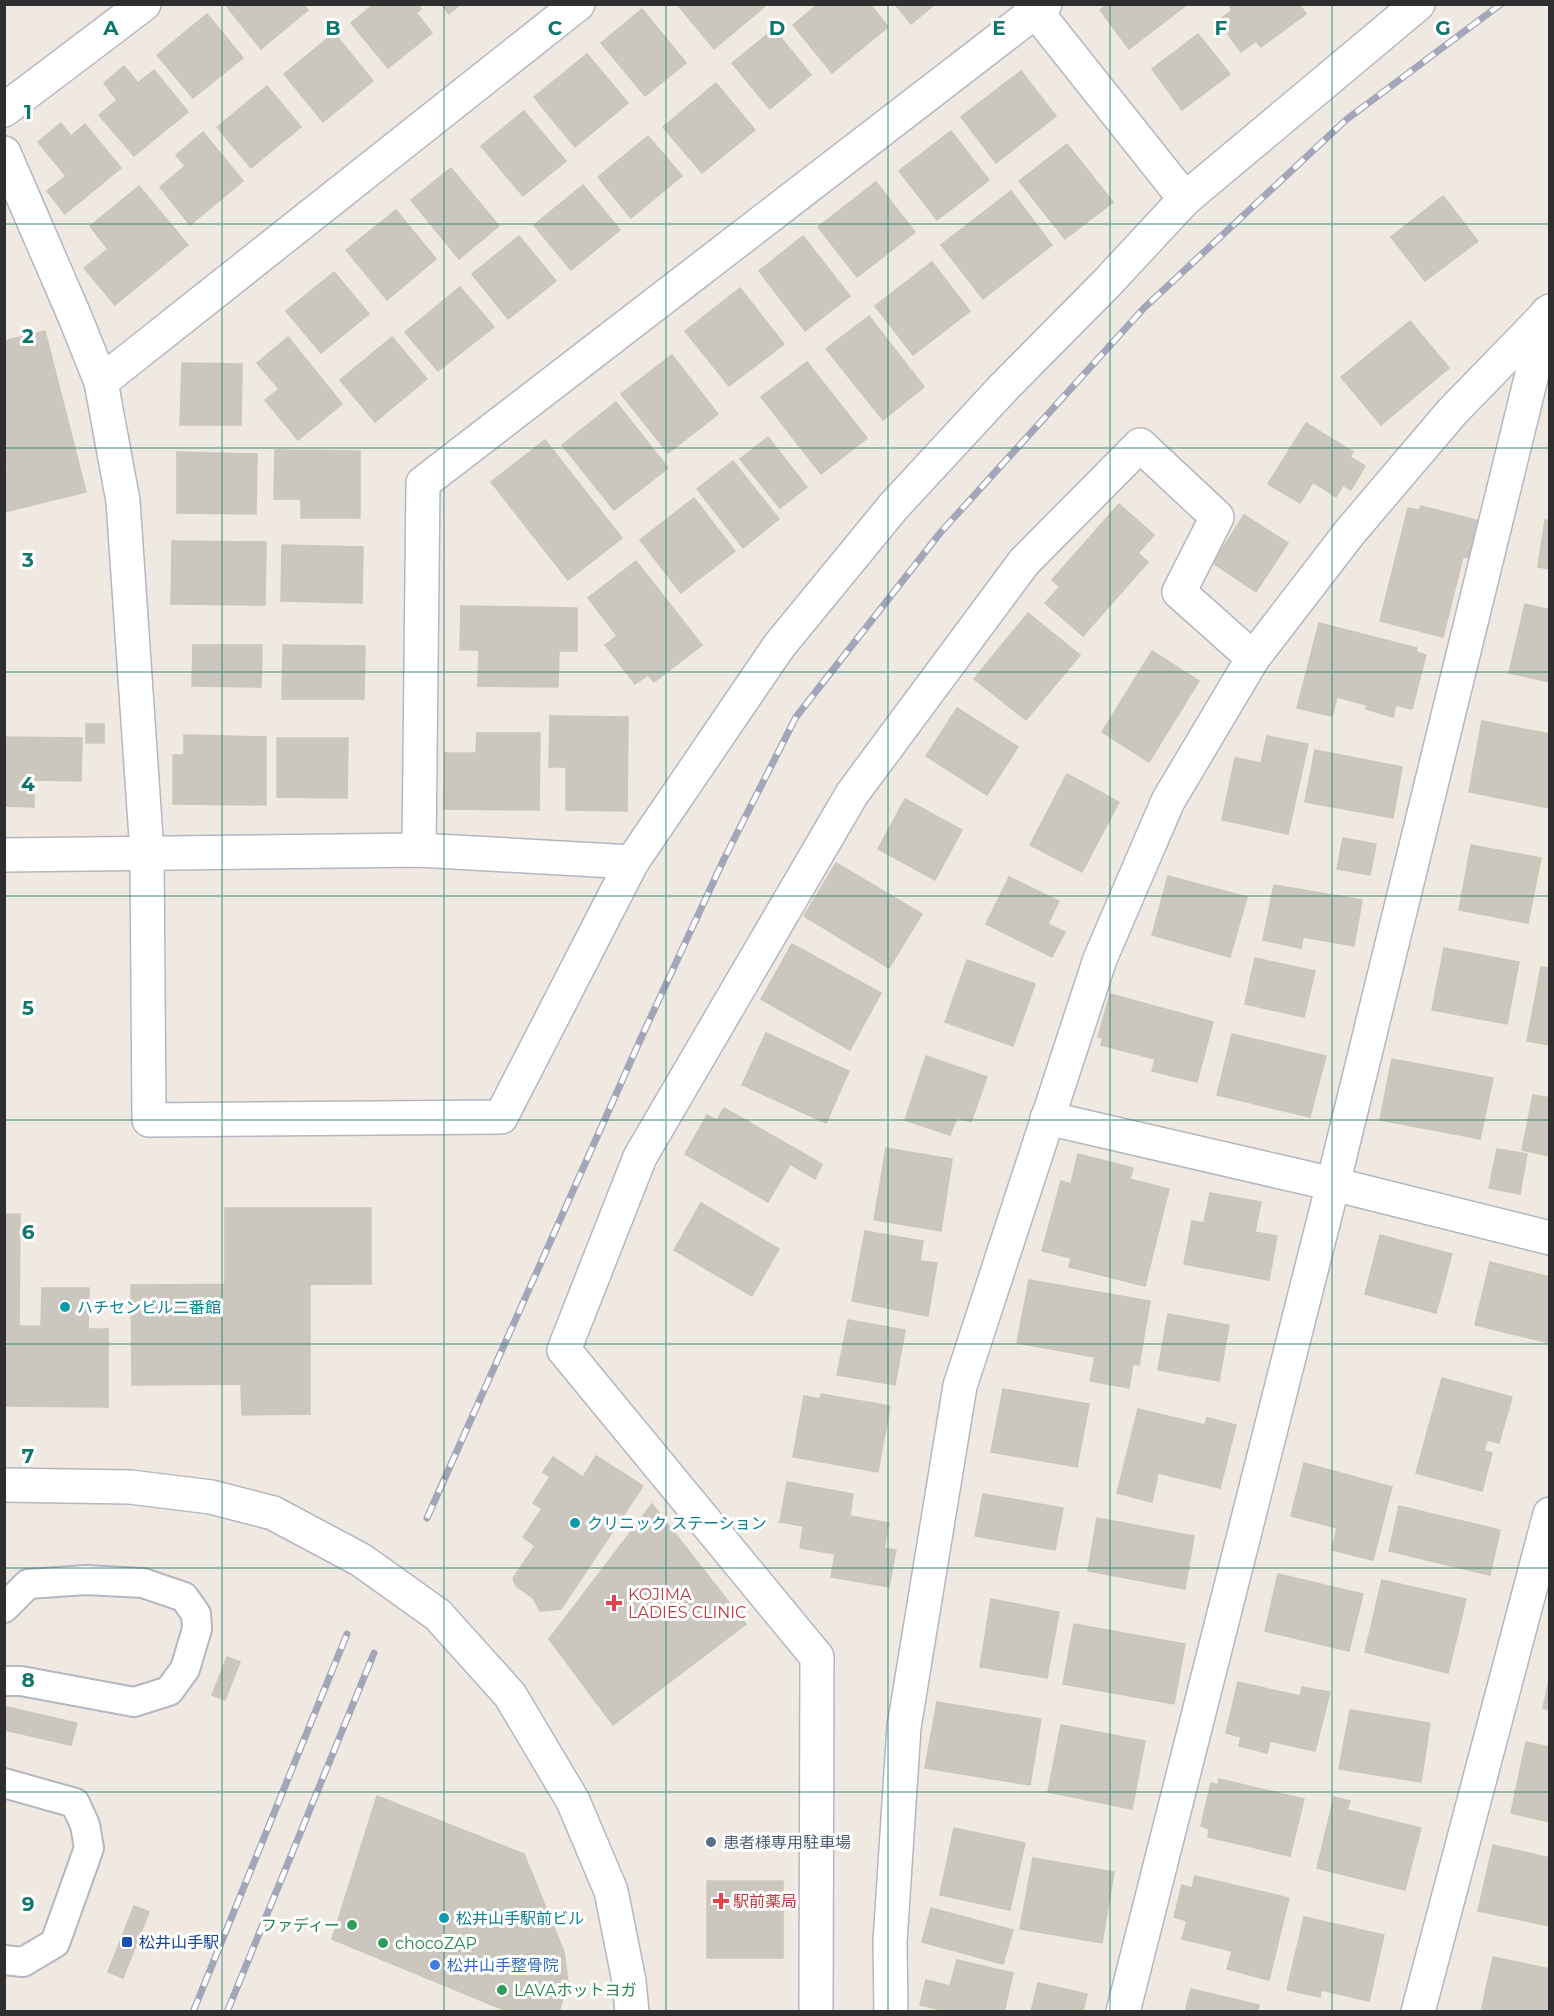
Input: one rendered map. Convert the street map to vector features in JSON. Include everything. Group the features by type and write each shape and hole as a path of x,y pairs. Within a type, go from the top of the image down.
{"street":[{"path":"4,110 144,4"},
{"path":"102,382 578,4"},
{"path":"4,153 102,382 123,501 147,853 149,1120 501,1117 632,862 778,646 893,507 1004,387 1106,284 1185,199 1418,4"},
{"path":"419,850 423,483 1037,7 1185,199"},
{"path":"891,2012 890,1942 904,1727 960,1386 1100,959 1168,801 1253,658 1364,515 1452,412 1548,312"},
{"path":"1123,2012 1333,1184 1548,312"},
{"path":"816,2012 817,1657 564,1350 640,1157 852,794 1024,562 1140,445 1217,517 1179,592 1253,658"},
{"path":"4,855 419,850 632,862"},
{"path":"1047,1118 1333,1184 1550,1238"},
{"path":"4,1485 130,1486 211,1497 273,1513 361,1560 438,1615 510,1695 573,1801 611,1891 629,1981 632,2012"},
{"path":"1418,2012 1550,1514"}],"lane":[{"path":"4,1608 28,1584 86,1580 142,1583 184,1597 196,1614 197,1629 185,1669 169,1691 134,1702 46,1685 4,1681"},
{"path":"4,1783 75,1803 85,1825 89,1848 55,1943 23,1962 4,1960"}],"building":[{"path":"231,4 303,4 308,10 261,49 227,7"},
{"path":"374,4 418,4 421,9 416,13 432,33 388,68 351,23"},
{"path":"441,4 461,4 449,14"},
{"path":"677,4 762,4 764,7 714,49"},
{"path":"818,4 870,4 888,27 832,73 793,25"},
{"path":"895,4 935,4 911,24"},
{"path":"1108,4 1184,4 1185,6 1129,49 1100,10"},
{"path":"1228,4 1299,4 1306,14 1261,47 1256,41 1241,52 1218,21 1232,10"},
{"path":"642,9 686,63 645,96 601,43"},
{"path":"207,14 243,58 193,98 157,55"},
{"path":"774,29 811,75 770,109 732,63"},
{"path":"334,33 373,81 323,122 284,74"},
{"path":"1198,34 1230,74 1182,110 1152,69"},
{"path":"587,54 628,103 575,147 534,97"},
{"path":"124,66 138,83 154,70 188,112 134,156 99,115 117,100 104,83"},
{"path":"1021,71 1056,116 996,163 961,117"},
{"path":"716,83 755,130 702,173 663,127"},
{"path":"267,86 301,127 251,168 217,127"},
{"path":"524,111 566,161 523,196 481,146"},
{"path":"61,123 71,136 85,124 121,168 65,214 47,191 66,176 38,142"},
{"path":"951,131 989,180 937,220 899,171"},
{"path":"203,132 243,181 190,225 160,187 185,166 176,155"},
{"path":"648,136 682,176 631,218 598,177"},
{"path":"1067,144 1113,202 1065,239 1019,181"},
{"path":"451,168 499,226 459,259 411,200"},
{"path":"876,182 915,232 857,277 818,227"},
{"path":"583,185 620,230 571,270 534,225"},
{"path":"139,186 188,245 115,305 84,268 108,249 90,226"},
{"path":"1011,191 1052,245 983,299 941,245"},
{"path":"1443,196 1478,241 1425,281 1391,237"},
{"path":"396,210 436,259 387,300 346,250"},
{"path":"519,236 556,281 508,319 472,274"},
{"path":"803,236 850,296 805,331 759,271"},
{"path":"932,262 970,311 913,355 875,306"},
{"path":"334,272 369,314 321,353 286,311"},
{"path":"460,287 494,327 438,371 405,332"},
{"path":"740,288 784,344 729,386 685,331"},
{"path":"869,316 924,387 883,420 826,349"},
{"path":"1410,321 1449,368 1381,425 1341,377"},
{"path":"45,331 86,492 4,512 4,472 8,471 4,459 4,341"},
{"path":"288,337 342,404 298,440 265,400 279,389 257,363"},
{"path":"392,337 427,379 375,422 340,380"},
{"path":"672,355 718,414 668,453 621,394"},
{"path":"807,362 867,438 821,474 761,397"},
{"path":"182,363 242,364 241,425 180,425"},
{"path":"616,402 668,468 614,510 562,445"},
{"path":"1306,423 1353,452 1350,457 1365,466 1351,490 1343,485 1336,497 1313,482 1300,503 1268,484"},
{"path":"768,437 807,487 780,508 740,459"},
{"path":"545,440 622,538 568,580 491,482"},
{"path":"275,450 360,451 360,518 301,518 301,499 274,499"},
{"path":"177,452 257,454 256,514 177,513"},
{"path":"733,461 779,519 743,548 697,489"},
{"path":"694,498 735,551 681,593 640,540"},
{"path":"1119,504 1154,535 1138,553 1148,562 1083,636 1045,603 1060,587 1052,580"},
{"path":"1421,506 1480,521 1470,558 1463,557 1443,637 1380,621 1408,508 1419,510"},
{"path":"1244,515 1288,543 1256,592 1213,563"},
{"path":"1545,520 1550,521 1550,569 1538,567"},
{"path":"172,541 266,542 265,605 171,604"},
{"path":"282,545 363,547 362,603 281,601"},
{"path":"636,561 702,645 654,682 648,675 635,684 605,645 617,636 588,598"},
{"path":"1525,604 1550,610 1550,682 1509,673"},
{"path":"461,606 577,608 577,651 559,651 558,687 478,686 479,650 460,650"},
{"path":"1028,613 1080,655 1026,720 974,679"},
{"path":"1319,623 1417,648 1416,652 1426,655 1412,709 1396,705 1393,717 1366,709 1367,705 1337,697 1332,716 1297,708"},
{"path":"193,645 262,645 261,687 192,686"},
{"path":"283,645 365,646 364,699 282,699"},
{"path":"1152,651 1199,681 1149,762 1102,732"},
{"path":"957,708 1018,747 987,795 926,756"},
{"path":"550,716 628,717 627,811 566,810 566,767 549,767"},
{"path":"1482,721 1550,734 1550,808 1469,792"},
{"path":"86,724 104,724 104,743 86,743"},
{"path":"477,733 540,733 539,810 444,809 445,753 476,753"},
{"path":"184,735 266,737 266,805 173,804 173,755 184,755"},
{"path":"1267,736 1308,744 1288,834 1222,820 1235,758 1261,763"},
{"path":"4,737 82,738 81,781 34,780 34,807 4,806"},
{"path":"277,738 348,738 347,798 277,797"},
{"path":"1315,750 1402,767 1393,818 1305,802"},
{"path":"1067,774 1119,802 1082,872 1030,845"},
{"path":"905,799 962,830 935,880 878,849"},
{"path":"1343,838 1376,844 1370,875 1337,869"},
{"path":"1471,845 1541,858 1528,923 1459,910"},
{"path":"836,863 922,914 889,968 804,916"},
{"path":"1168,876 1247,897 1230,957 1152,935"},
{"path":"1009,877 1059,901 1048,924 1065,932 1052,957 986,924"},
{"path":"1274,885 1362,900 1354,946 1303,937 1301,948 1263,940"},
{"path":"792,944 881,993 850,1050 761,999"},
{"path":"1444,948 1519,962 1507,1024 1432,1010"},
{"path":"1255,958 1315,971 1304,1017 1245,1004"},
{"path":"967,960 1035,984 1013,1046 945,1022"},
{"path":"1541,967 1550,968 1550,1045 1527,1041"},
{"path":"1110,994 1213,1022 1197,1082 1152,1071 1155,1059 1101,1045 1103,1038 1098,1037"},
{"path":"766,1033 849,1071 826,1123 742,1085"},
{"path":"1232,1034 1326,1056 1310,1117 1217,1095"},
{"path":"926,1056 987,1077 971,1122 957,1117 950,1135 905,1120"},
{"path":"1392,1059 1493,1078 1480,1139 1380,1120"},
{"path":"1533,1095 1550,1098 1550,1156 1522,1150"},
{"path":"724,1108 822,1164 815,1179 790,1164 768,1202 685,1154 707,1115 717,1120"},
{"path":"886,1148 952,1159 941,1231 874,1220"},
{"path":"1497,1149 1527,1154 1520,1194 1489,1188"},
{"path":"1078,1154 1133,1168 1130,1179 1169,1189 1145,1286 1069,1267 1071,1258 1042,1251 1061,1181 1071,1184"},
{"path":"1210,1193 1261,1202 1255,1232 1277,1236 1269,1280 1184,1264 1192,1221 1204,1223"},
{"path":"701,1203 779,1249 752,1296 674,1250"},
{"path":"225,1208 371,1208 371,1284 225,1285"},
{"name":"ハチセンビル二番館","path":"4,1214 20,1214 19,1326 41,1326 42,1288 89,1288 88,1329 108,1329 108,1407 4,1406"},
{"path":"865,1231 923,1241 920,1261 937,1263 928,1316 852,1301"},
{"path":"1380,1235 1452,1254 1436,1313 1365,1294"},
{"path":"1490,1262 1550,1277 1550,1343 1475,1325"},
{"path":"1029,1280 1150,1301 1139,1365 1133,1364 1129,1388 1090,1381 1095,1357 1017,1343"},
{"path":"310,1284 310,1414 242,1415 241,1384 132,1385 131,1285"},
{"path":"1168,1314 1229,1325 1219,1381 1158,1370"},
{"path":"848,1320 905,1330 895,1385 837,1375"},
{"path":"1442,1378 1512,1397 1499,1443 1487,1440 1484,1451 1492,1453 1482,1491 1416,1473"},
{"path":"1003,1389 1089,1404 1077,1467 991,1452"},
{"path":"821,1394 890,1406 878,1472 793,1457 804,1396 820,1399"},
{"path":"1138,1409 1205,1425 1207,1418 1236,1425 1220,1488 1158,1473 1152,1502 1117,1493"},
{"name":"クリニック ステーション","path":"596,1456 643,1486 561,1609 540,1611 533,1598 516,1586 513,1578 535,1546 523,1537 542,1509 533,1503 550,1477 543,1472 553,1457 583,1477"},
{"path":"1304,1463 1392,1487 1373,1560 1332,1550 1337,1528 1291,1516"},
{"path":"787,1482 853,1494 850,1516 889,1523 884,1548 896,1550 889,1587 831,1577 835,1554 800,1548 803,1526 780,1522"},
{"path":"983,1494 1063,1508 1055,1550 975,1536"},
{"path":"652,1504 746,1624 613,1725 549,1639"},
{"path":"1399,1506 1500,1530 1490,1575 1389,1551"},
{"path":"1097,1518 1194,1536 1185,1589 1088,1571"},
{"path":"1278,1574 1363,1594 1349,1651 1265,1631"},
{"path":"1382,1580 1466,1599 1448,1673 1365,1652"},
{"path":"991,1599 1059,1612 1047,1678 980,1667"},
{"path":"1074,1624 1185,1644 1174,1704 1063,1684"},
{"path":"227,1657 240,1662 225,1700 212,1695"},
{"path":"1550,1676 1550,1710 1543,1708"},
{"path":"1238,1682 1300,1696 1302,1687 1330,1692 1315,1751 1270,1741 1267,1753 1239,1746 1241,1737 1226,1733"},
{"path":"937,1702 1041,1719 1030,1785 925,1768"},
{"path":"7,1707 77,1723 71,1745 4,1730"},
{"path":"1350,1710 1430,1723 1421,1782 1339,1769"},
{"path":"1061,1725 1145,1741 1132,1809 1048,1792"},
{"path":"1526,1742 1550,1747 1550,1822 1511,1813"},
{"path":"1219,1779 1304,1799 1290,1856 1208,1837 1209,1829 1201,1826 1211,1783 1218,1785"},
{"name":"松井山手駅前ビル","path":"377,1796 524,1854 564,1952 568,1982 559,2012 509,2012 332,1939"},
{"path":"1334,1797 1350,1801 1347,1810 1421,1828 1405,1890 1317,1868"},
{"path":"954,1828 1025,1843 1010,1910 940,1895"},
{"path":"1493,1845 1550,1858 1550,1926 1478,1911"},
{"path":"1033,1858 1114,1872 1102,1943 1020,1929"},
{"path":"1195,1876 1289,1898 1269,1980 1227,1969 1232,1951 1182,1939 1187,1921 1174,1917 1182,1885 1192,1888"},
{"path":"707,1881 783,1881 783,1958 707,1958"},
{"path":"134,1906 149,1912 123,1978 108,1972"},
{"path":"931,1908 1013,1930 1003,1964 922,1942"},
{"path":"1304,1917 1384,1935 1369,2001 1321,1990 1320,1997 1287,1990"},
{"path":"1493,1957 1550,1969 1550,2012 1481,2012"},
{"path":"957,1960 1013,1973 1004,2012 951,2012 920,2005 926,1980 950,1986"},
{"path":"1038,1983 1087,1994 1083,2012 1031,2012"},
{"path":"1191,1989 1259,2005 1258,2012 1185,2012"}],"railway":[{"path":"427,1518 642,1036 724,859 796,717 940,533 1144,308 1347,119 1501,4"},
{"path":"193,2012 347,1634"},
{"path":"227,2012 374,1653"}],"place":[{"name":"ハチセンビル二番館","path":"65,1307"},
{"name":"クリニック ステーション","path":"575,1523"},
{"name":"KOJIMA LADIES CLINIC","path":"614,1603"},
{"name":"患者様専用駐車場","path":"711,1842"},
{"name":"駅前薬局","path":"721,1901"},
{"name":"松井山手駅前ビル","path":"444,1918"},
{"name":"ファディー","path":"352,1925"},
{"name":"松井山手駅","path":"127,1942"},
{"name":"chocoZAP","path":"383,1943"},
{"name":"松井山手整骨院","path":"435,1965"},
{"name":"LAVAホットヨガ","path":"502,1990"}]}
